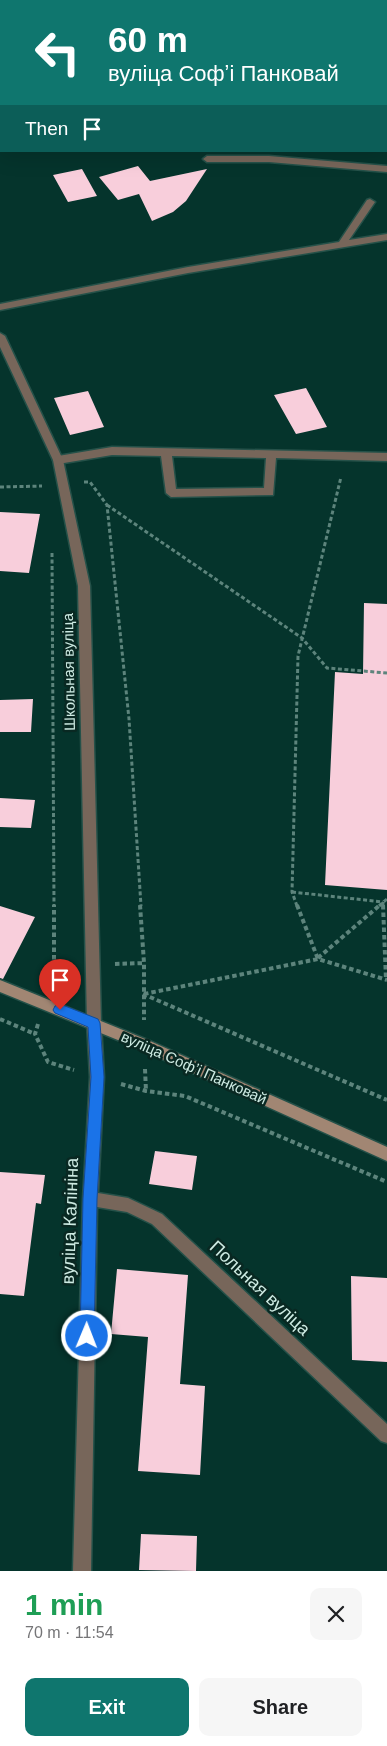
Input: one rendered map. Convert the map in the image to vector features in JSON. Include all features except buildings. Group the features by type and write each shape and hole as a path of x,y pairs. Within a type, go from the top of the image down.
{"main road":[{"name":"вуліца Софʼі Панковай","path":"0,986 94,1023 387,1154"}],"street":[{"path":"207,160 269,159 387,168"},
{"path":"343,243 370,202"},
{"path":"0,307 188,270 387,237"},
{"name":"Школьная вуліца","path":"0,336 58,460 84,586 94,1023"},
{"path":"58,460 112,451 387,457"},
{"path":"166,452 171,493 269,492 271,454"},
{"name":"вуліца Калініна","path":"82,1571 90,1199 97,1077 94,1023"},
{"name":"Польная вуліца","path":"90,1199 128,1205 157,1219 387,1435"}],"path":[{"path":"318,959 292,892 298,656 343,470"},
{"path":"0,487 46,486"},
{"path":"107,505 302,638 327,668 387,674"},
{"path":"292,892 385,900"},
{"path":"318,959 385,900"},
{"path":"385,900 387,980 318,959 143,994 387,1100"},
{"path":"47,983 54,966"},
{"path":"0,1019 35,1034 48,1062"},
{"path":"146,1091 185,1096 387,1182"}],"route":[{"path":"60,1010 94,1023 97,1077 90,1199 87,1336"}]}
